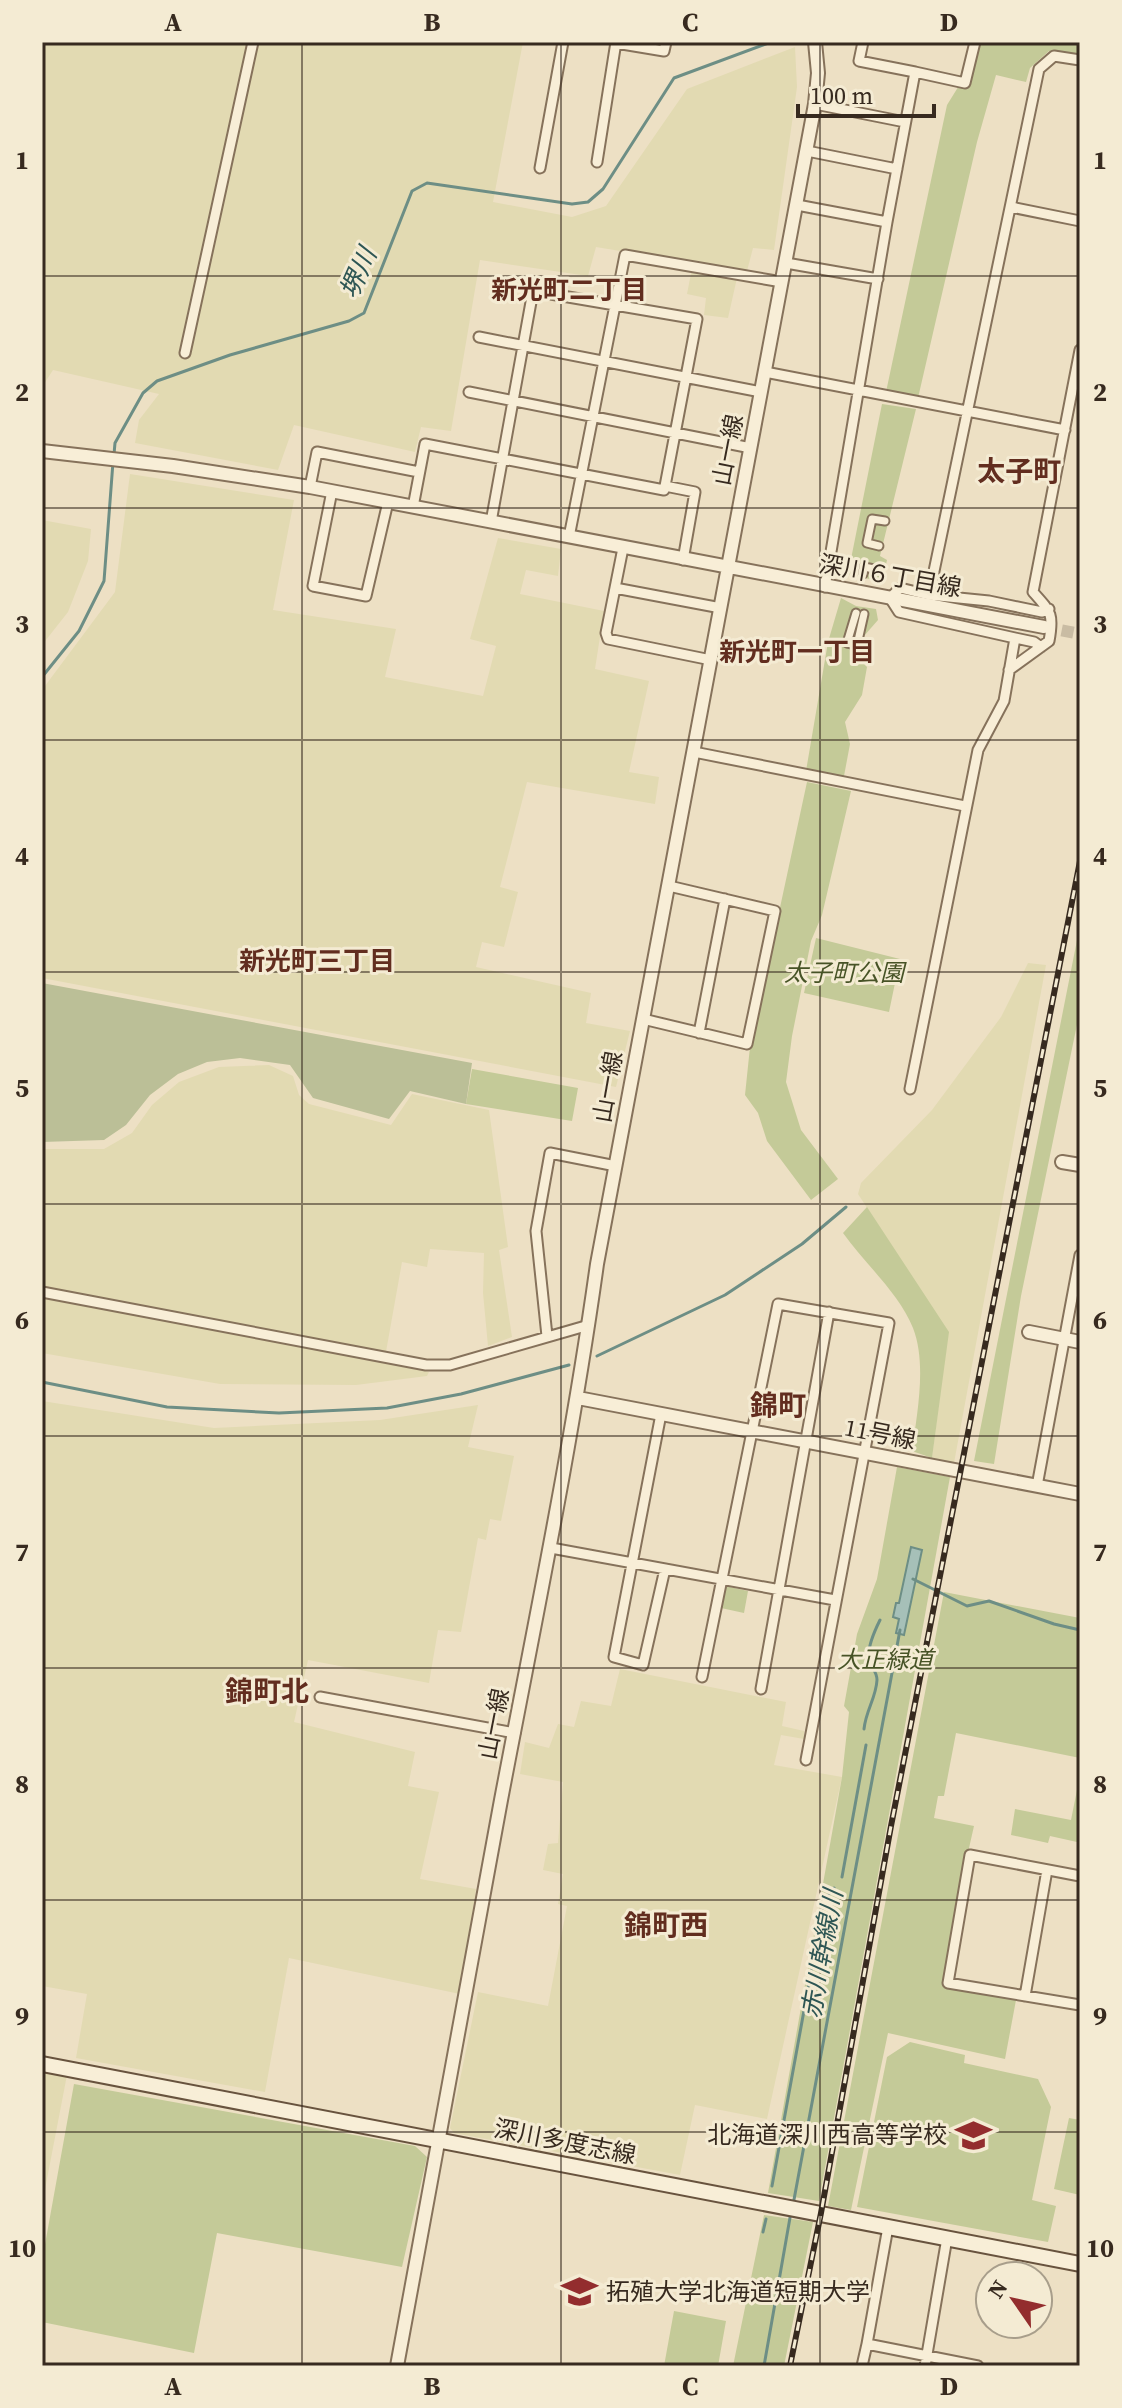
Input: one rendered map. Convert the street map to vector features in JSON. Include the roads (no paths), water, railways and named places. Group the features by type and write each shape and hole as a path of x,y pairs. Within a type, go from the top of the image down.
{"main road":[{"name":"深川多度志線","path":"42,2064 1080,2264"}],"street":[{"path":"185,353 253,42"},
{"path":"540,168 563,42"},
{"path":"597,162 616,42 664,51 666,42"},
{"name":"山一線","path":"397,2366 551,1548 643,1019 807,151 818,73 815,42"},
{"path":"863,42 859,61 965,83 975,42"},
{"path":"929,595 1039,69 1054,56 1080,60"},
{"path":"825,587 915,72"},
{"path":"815,104 905,122"},
{"path":"807,151 897,169"},
{"path":"797,205 887,222"},
{"path":"1011,207 1080,221"},
{"path":"569,537 625,255 782,282"},
{"path":"786,263 878,279"},
{"path":"413,507 425,444 503,461 664,490 697,319 533,291 525,346 503,461 491,522"},
{"path":"479,337 761,392"},
{"path":"1009,670 1049,641 1053,618 1033,592 1080,350"},
{"path":"765,372 1065,430"},
{"path":"469,392 751,448"},
{"name":"深川６丁目線","path":"42,451 310,487 1044,627"},
{"path":"310,487 317,452 419,472"},
{"path":"665,486 695,492 683,560"},
{"path":"332,491 313,586 366,596 388,502"},
{"path":"879,546 867,543 872,519 885,521"},
{"path":"623,548 606,633 608,639 711,660"},
{"path":"863,574 864,567 874,569"},
{"path":"615,588 721,608"},
{"path":"1041,647 1034,642 899,612 890,598 900,588 1042,612 1049,609"},
{"path":"910,1089 978,750 999,714 1015,638"},
{"path":"694,752 965,806"},
{"path":"643,1019 747,1044 775,911 669,886"},
{"path":"699,1033 725,899"},
{"path":"547,1336 536,1231 550,1153 616,1166"},
{"path":"1062,1162 1080,1165"},
{"path":"1037,1486 1080,1255"},
{"path":"42,1292 426,1365 450,1365 589,1325"},
{"path":"702,1677 778,1304 889,1323 806,1760"},
{"path":"761,1689 829,1312"},
{"path":"1029,1332 1080,1342"},
{"name":"11号線","path":"578,1398 1080,1494"},
{"path":"661,1414 614,1657 643,1665 665,1569"},
{"path":"551,1548 835,1600"},
{"path":"320,1697 515,1733"},
{"path":"1080,1876 970,1855 948,1983 1080,2005"},
{"path":"1025,1996 1047,1870"},
{"path":"862,2366 888,2227"},
{"path":"926,2361 947,2238"},
{"path":"867,2344 926,2361 978,2366"}],"water":[{"path":"911,1547 922,1550 904,1635 896,1633 899,1619 893,1617"}],"waterway":[{"name":"堺川","path":"114,454 115,443 143,393 157,381 230,355 349,321 364,313 412,191 427,183 572,204 588,202 603,189 674,78 771,42"},
{"name":"堺川","path":"42,677 79,631 104,581 113,462"},
{"path":"597,1356 725,1295 802,1244 846,1207"},
{"path":"42,1382 167,1407 279,1413 387,1408 461,1394 569,1365"},
{"path":"913,1579 967,1606 989,1601 1080,1630"},
{"path":"864,1729 877,1680 869,1653 880,1620"},
{"name":"赤川幹線川","path":"793,2205 900,1630"},
{"path":"842,1877 866,1745"},
{"path":"772,2186 824,1901 834,1888"},
{"name":"赤川幹線川","path":"764,2366 791,2212"},
{"path":"763,2232 766,2219"}],"tunnel":[{"path":"1044,627 1080,634"}],"railway":[{"path":"790,2366 891,1826 1080,861"}],"place":[{"name":"北海道深川西高等学校","path":"973,2135"},
{"name":"拓殖大学北海道短期大学","path":"580,2292"}],"district":[{"name":"新光町二丁目","path":"569,290"},
{"name":"太子町","path":"1019,471"},
{"name":"新光町一丁目","path":"797,652"},
{"name":"新光町三丁目","path":"317,961"},
{"name":"錦町","path":"778,1405"},
{"name":"錦町北","path":"267,1691"},
{"name":"錦町西","path":"666,1925"}],"park label":[{"name":"太子町公園","path":"844,973"},
{"name":"大正緑道","path":"885,1660"}]}
